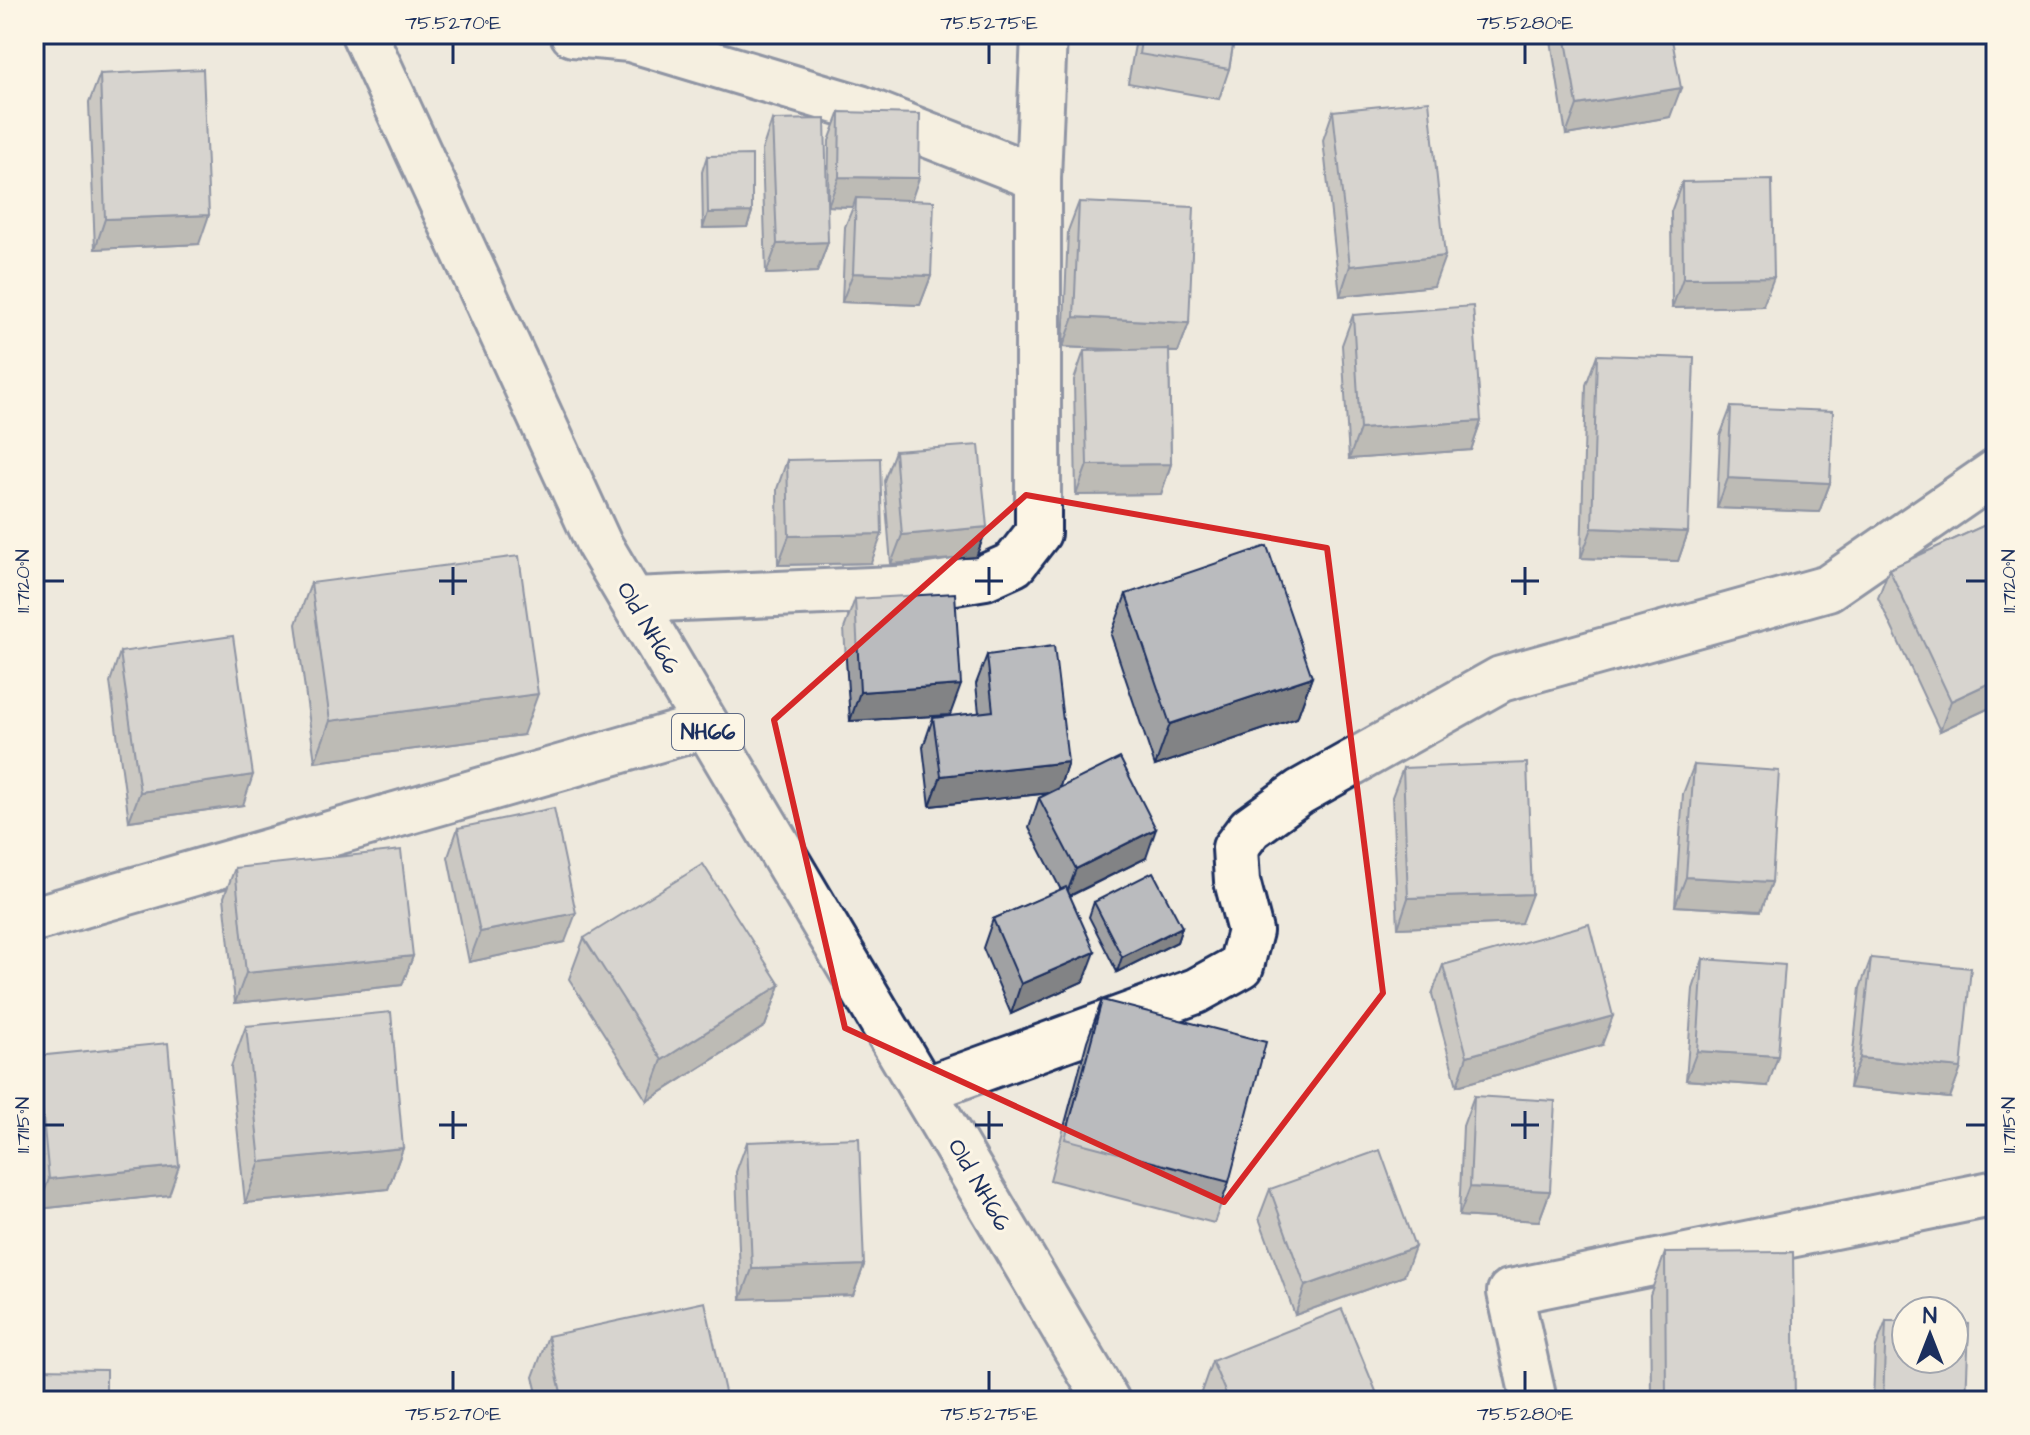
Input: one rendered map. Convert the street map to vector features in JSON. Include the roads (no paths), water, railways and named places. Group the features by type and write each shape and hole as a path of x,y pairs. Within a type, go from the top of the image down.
{"street":[{"name":"Old NH66","path":"364,34 599,544 1107,1401"},
{"path":"573,34 630,39 860,108 1038,178"},
{"path":"633,600 918,588 985,577 1014,564 1038,533 1038,178 1044,34"},
{"path":"924,1090 1196,991 1241,966 1250,931 1237,881 1235,848 1250,828 1300,792 1501,679 1828,588 1996,472"},
{"path":"34,919 705,726"},
{"path":"1534,1401 1510,1292 1996,1193"}]}
